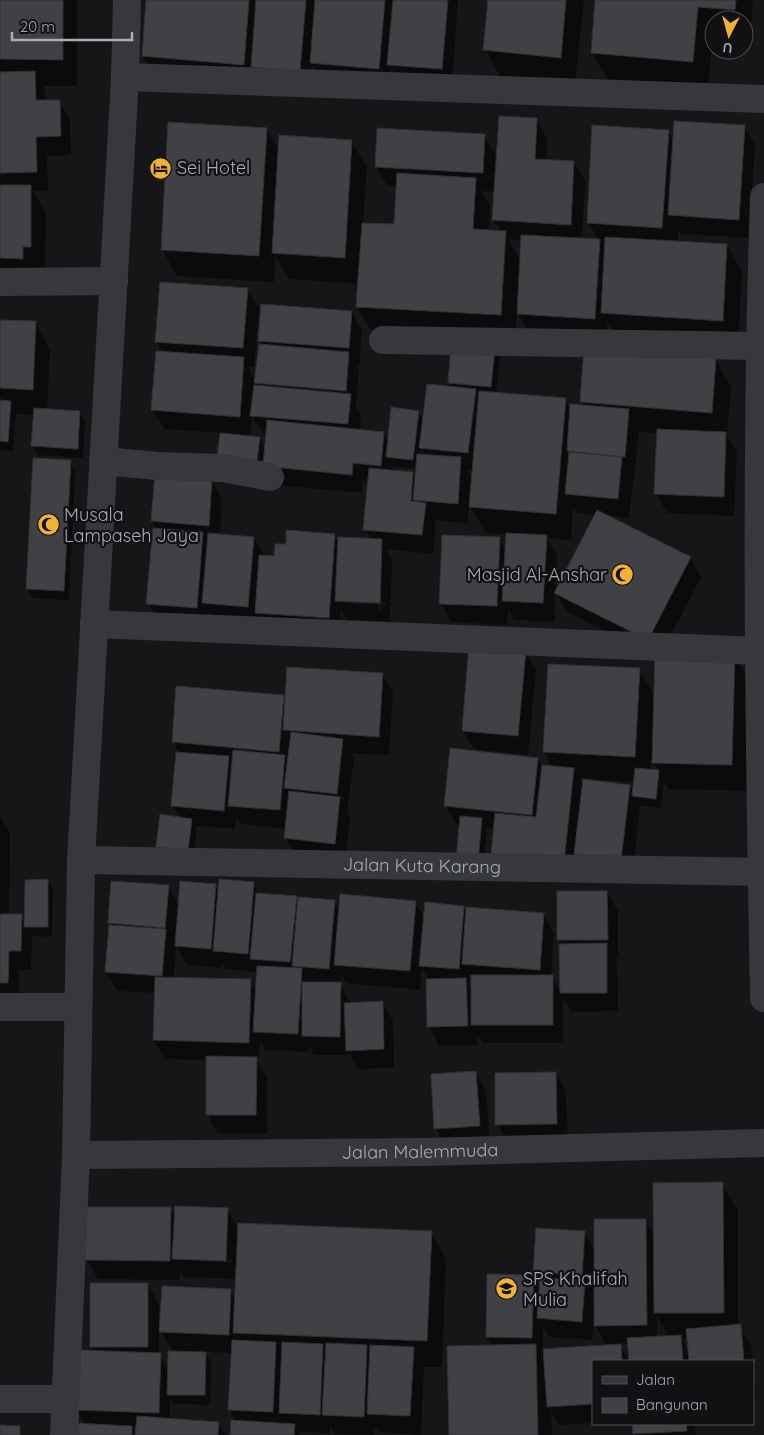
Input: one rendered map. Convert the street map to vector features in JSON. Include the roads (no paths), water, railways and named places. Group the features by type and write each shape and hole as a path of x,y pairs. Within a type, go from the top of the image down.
{"street":[{"path":"64,1435 64,1399 76,1154 81,860 125,77 127,0"},
{"path":"125,77 764,99"},
{"path":"764,197 759,346 761,509 758,651 764,998"},
{"path":"0,282 114,281"},
{"path":"383,340 759,346"},
{"path":"103,461 223,468 270,477"},
{"path":"94,624 758,651"},
{"name":"Jalan Kuta Karang","path":"81,860 763,872"},
{"path":"0,1007 77,1007"},
{"name":"Jalan Malemmuda","path":"76,1154 424,1152 764,1143"},
{"path":"0,1400 64,1399"}],"place":[{"name":"Sei Hotel","path":"161,168"},
{"name":"Musala Lampaseh Jaya","path":"48,525"},
{"name":"Masjid Al-Anshar","path":"623,575"},
{"name":"SPS Khalifah Mulia","path":"507,1289"}]}
